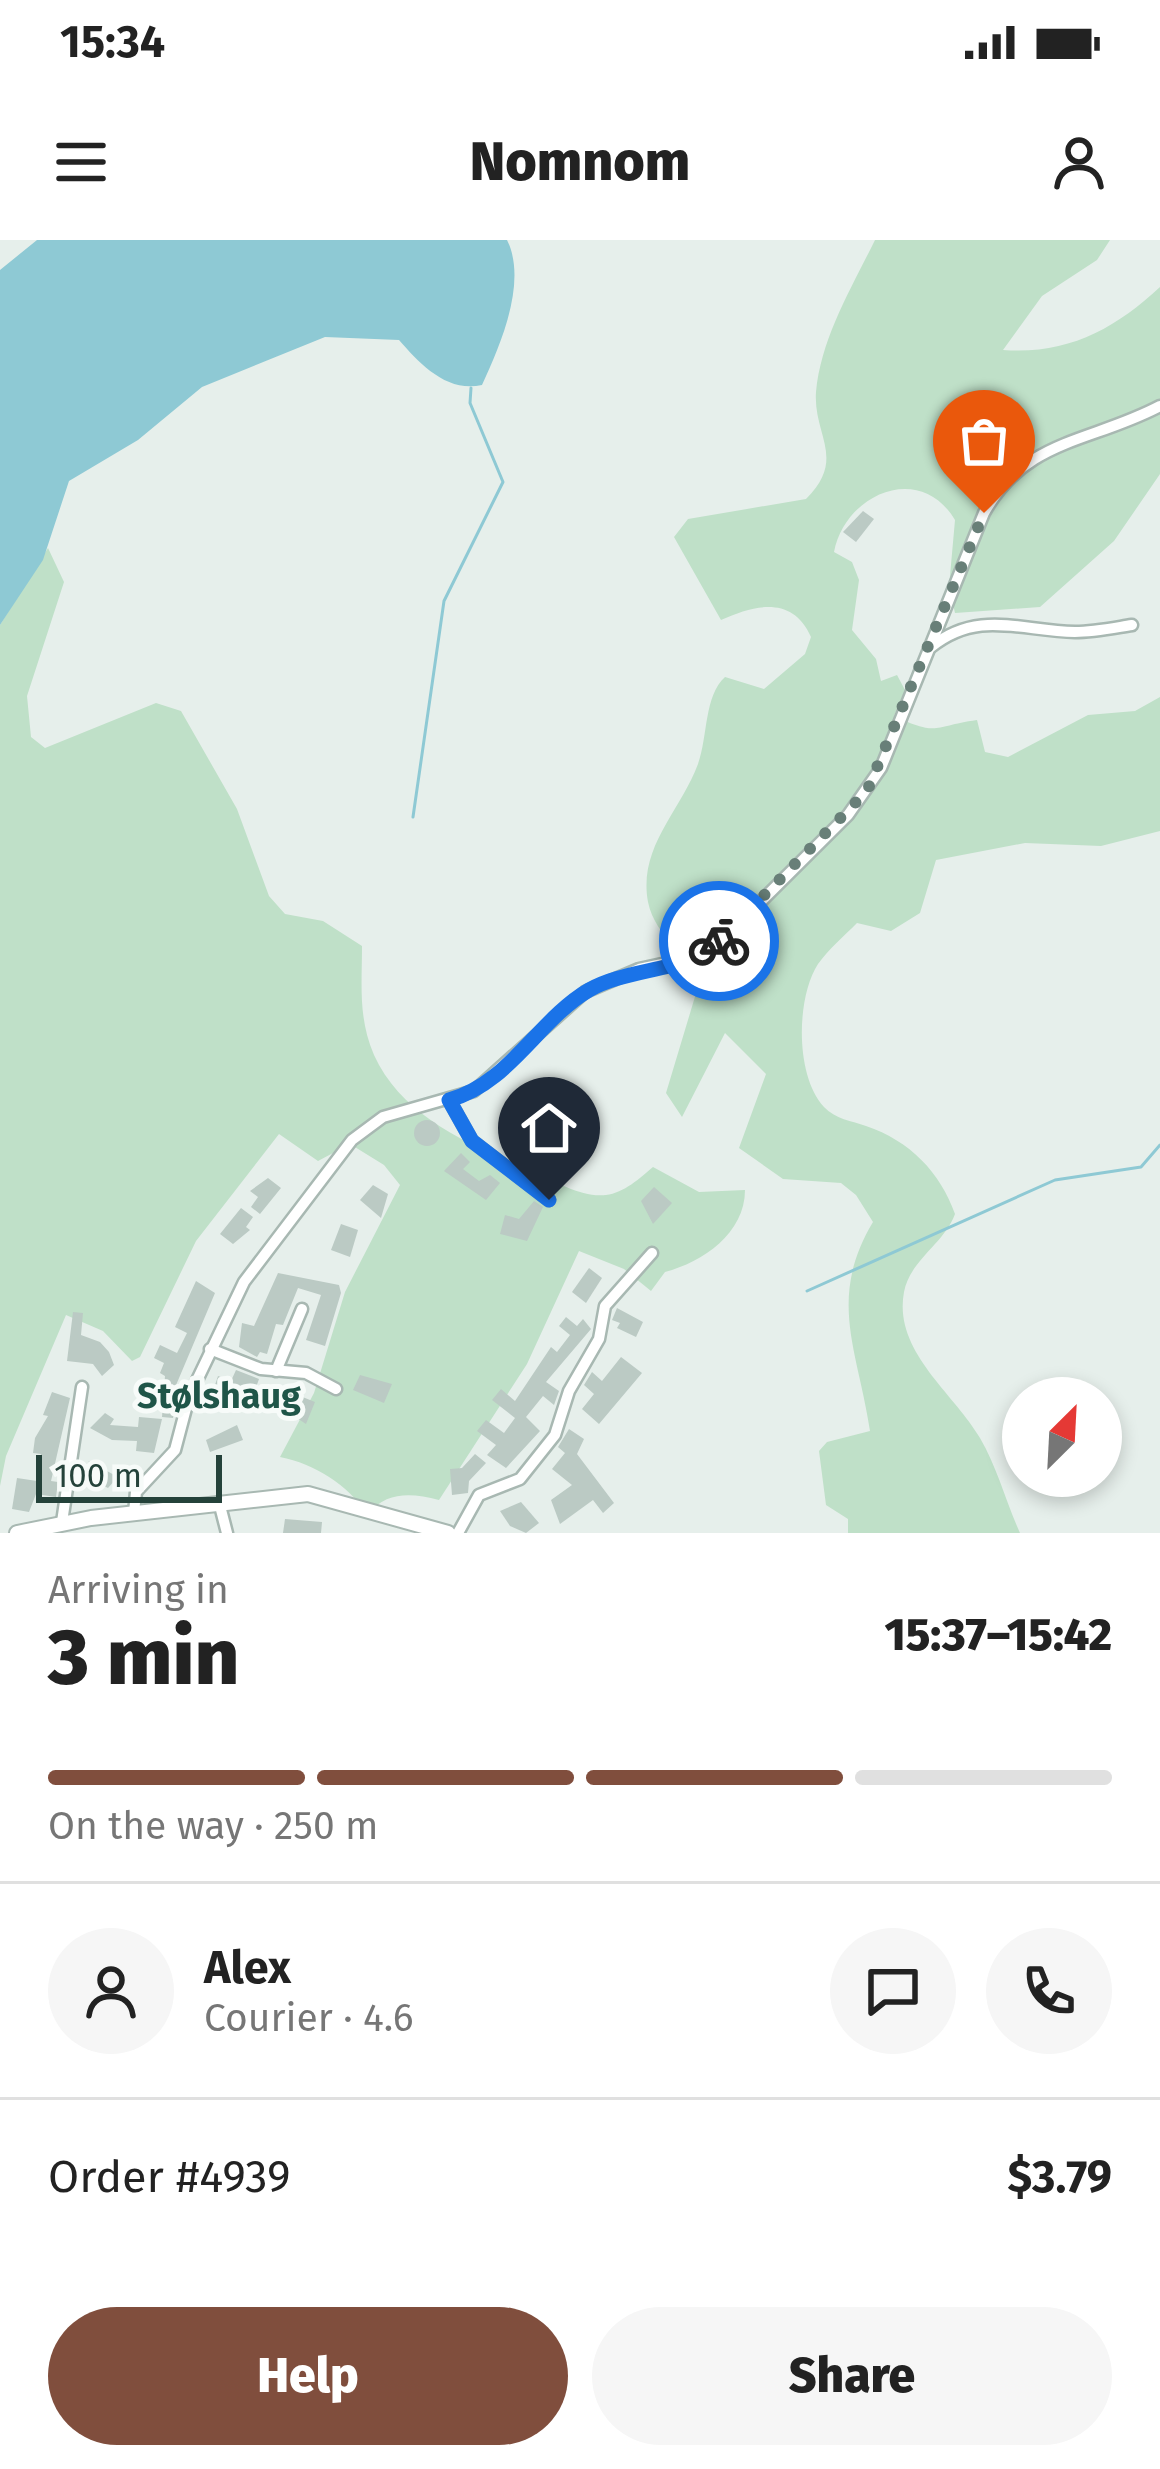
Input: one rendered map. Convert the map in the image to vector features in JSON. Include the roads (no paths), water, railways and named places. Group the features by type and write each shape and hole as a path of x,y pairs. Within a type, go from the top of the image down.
{"street":[{"path":"134,1513 136,1492 175,1450 189,1397 257,1262 352,1140 383,1118 449,1100 494,1077 586,992 639,969 708,954 867,791 984,513 1008,474 1039,454 1160,406"},
{"path":"928,650 949,633 976,623 1079,632 1132,625"},
{"path":"449,1100 472,1141 549,1200"},
{"path":"458,1533 479,1496 520,1479 555,1435 568,1391 599,1339 604,1306 652,1252"},
{"path":"276,1371 302,1309"},
{"path":"210,1349 276,1371 306,1373 336,1389"},
{"path":"62,1522 82,1388"},
{"path":"17,1533 62,1522 308,1494 448,1533"},
{"path":"219,1502 227,1533"}],"water":[{"path":"37,240 507,240 513,257 513,294 482,385 446,381 399,340 325,337 202,387 138,440 69,481 43,560 0,625 0,270"}],"waterway":[{"path":"413,817 444,601 503,482 470,403 471,388"},
{"path":"807,1291 1055,1180 1141,1167 1160,1145"}],"district":[{"name":"Stølshaug","path":"219,1396"}]}
